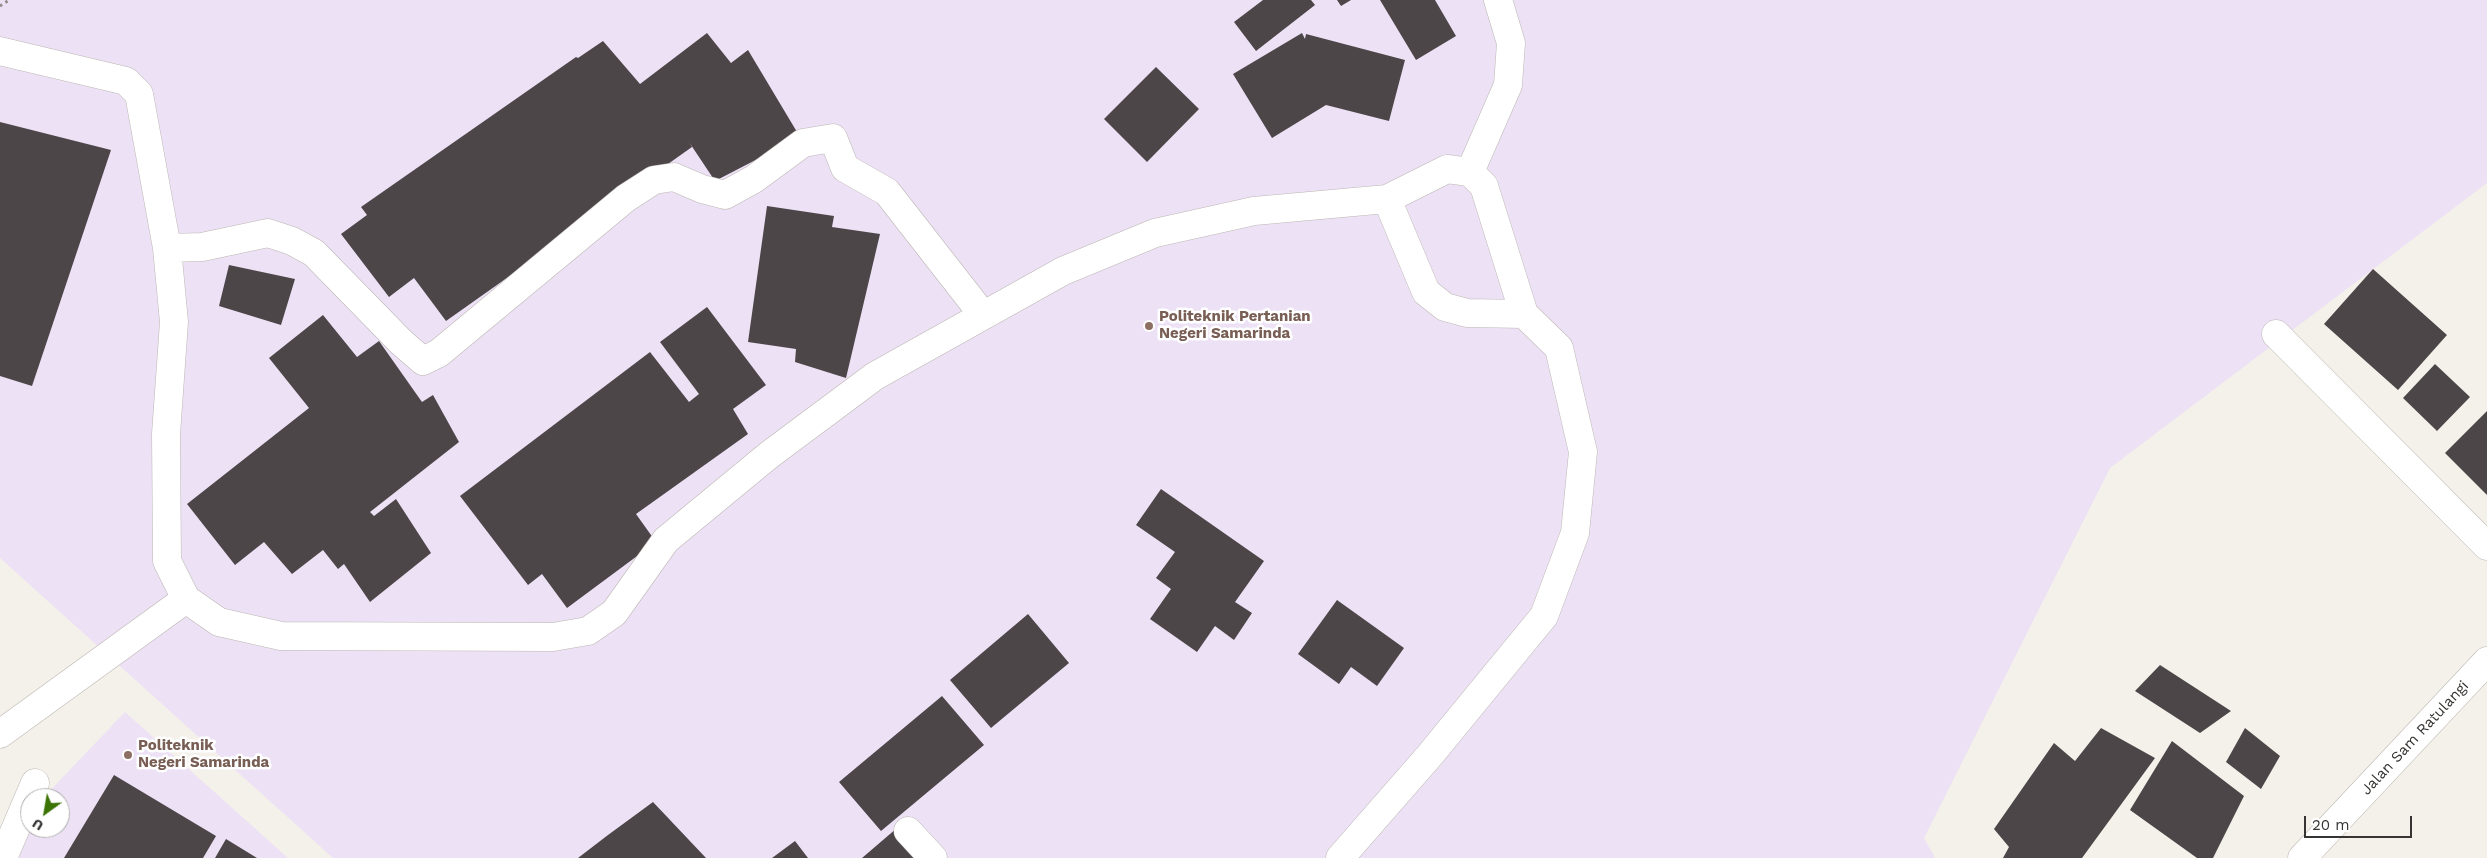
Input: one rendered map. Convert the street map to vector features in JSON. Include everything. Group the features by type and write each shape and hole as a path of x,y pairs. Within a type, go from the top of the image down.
{"street":[{"path":"1470,172 1508,85 1511,43 1498,0"},
{"path":"0,51 126,81 139,94 167,248 174,322 166,434 167,561 186,599 219,622 281,636 553,637 588,631 614,613 666,540 769,455 875,376 1063,271 1155,233 1254,211 1387,199 1447,169 1470,172 1484,186 1524,314 1559,348 1583,452 1575,533 1544,616 1430,755 1340,858"},
{"path":"167,248 202,246 268,233 292,241 314,253 400,342 423,361 440,353 626,198 654,180 674,177 702,189 725,195 754,179 803,143 833,138 845,168 887,192 983,315"},
{"path":"1387,199 1426,292 1445,307 1467,313 1524,314"},
{"path":"2276,334 2487,546"},
{"path":"0,734 186,599"},
{"name":"Jalan Sam Ratulangi","path":"2302,858 2487,661"},
{"path":"3,858 35,783"},
{"path":"908,831 933,858"}],"path":[{"path":"0,6 9,0"}],"shaded area":[{"name":"Politeknik Pertanian Negeri Samarinda","path":"0,0 2487,0 2487,183 2110,468 1924,838 1935,858 333,858 0,558"},
{"name":"Politeknik Negeri Samarinda","path":"125,712 288,858 0,858 20,838 70,838 70,788 53,788"}],"building":[{"path":"1263,0 1311,0 1315,5 1256,51 1234,22"},
{"path":"1337,0 1351,0 1341,6"},
{"path":"1380,0 1435,0 1456,36 1416,60"},
{"path":"707,33 731,63 748,50 800,137 715,181 689,142 692,147 446,321 414,278 389,297 341,234 367,215 361,207 576,57 578,58 603,41 640,84"},
{"path":"1302,33 1305,39 1306,34 1405,60 1389,121 1326,105 1272,138 1233,74"},
{"path":"1156,67 1199,109 1147,162 1104,119"},
{"path":"0,122 111,150 32,386 0,376"},
{"path":"767,206 834,216 832,227 880,234 846,378 795,362 796,349 748,342"},
{"path":"229,265 295,279 281,325 219,306"},
{"path":"2373,269 2447,335 2398,390 2324,324"},
{"path":"707,307 766,385 733,409 748,434 636,514 656,542 567,608 542,574 528,585 460,496 650,352 689,402 699,394 660,342"},
{"path":"323,315 357,357 379,341 422,402 433,395 459,442 370,512 374,516 396,499 431,553 370,602 344,564 338,569 323,550 292,574 264,542 235,565 187,504 309,408 269,358"},
{"path":"2435,364 2470,397 2437,431 2403,398"},
{"path":"2487,411 2487,495 2445,453"},
{"path":"1161,489 1264,561 1235,602 1252,613 1234,640 1215,626 1197,652 1150,619 1171,589 1156,578 1175,552 1136,525"},
{"path":"1337,600 1404,648 1377,686 1351,667 1339,684 1298,654"},
{"path":"1028,614 1069,663 991,728 950,680"},
{"path":"2160,665 2231,711 2200,733 2135,691"},
{"path":"942,696 984,745 881,831 839,782"},
{"path":"2101,728 2155,758 2082,858 2003,858 2009,847 1994,829 2054,743 2075,761"},
{"path":"2245,728 2280,756 2261,789 2226,762"},
{"path":"2172,741 2244,796 2213,858 2197,858 2130,810"},
{"path":"114,775 216,836 203,858 64,858"},
{"path":"653,802 706,858 578,858 608,835"},
{"path":"897,828 924,858 862,858"},
{"path":"226,839 257,858 215,858"},
{"path":"795,841 808,858 772,858"}],"place":[{"name":"Politeknik Pertanian Negeri Samarinda","path":"1149,326"},
{"name":"Politeknik Negeri Samarinda","path":"128,755"}]}
